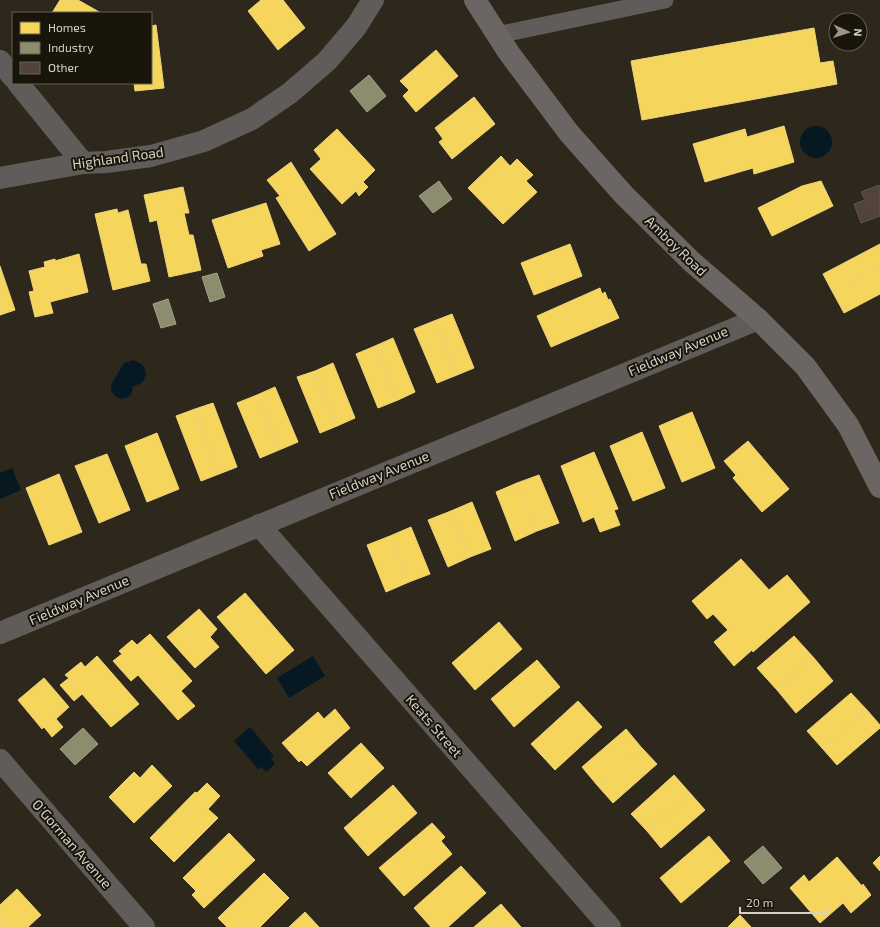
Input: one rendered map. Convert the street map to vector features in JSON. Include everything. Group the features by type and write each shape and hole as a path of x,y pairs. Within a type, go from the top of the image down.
{"main road":[{"name":"Amboy Road","path":"475,0 509,54 569,133 624,195 692,262 758,319 805,366 848,425 880,487"}],"street":[{"name":"Highland Road","path":"0,178 83,163 106,162 151,156 204,141 252,118 290,94 326,61 356,27 374,0"},
{"path":"0,61 12,76"},
{"path":"19,84 83,163"},
{"name":"Fieldway Avenue","path":"0,633 758,319"},
{"name":"Keats Street","path":"259,525 610,927"},
{"name":"O'Gorman Avenue","path":"0,760 144,927"}],"lane":[{"path":"497,35 666,0"}],"water":[{"path":"816,126 827,131 832,142 827,153 816,158 805,153 800,142 805,131"},
{"path":"133,360 143,365 146,373 145,378 139,384 133,386 131,395 124,399 120,399 111,391 112,383 124,363"},
{"path":"12,468 21,490 0,499 0,473"},
{"path":"313,656 325,676 289,698 277,678"},
{"path":"250,727 274,756 271,758 275,764 266,772 261,767 258,769 234,741"}],"building: Homes":[{"path":"60,0 78,0 99,12 53,12"},
{"path":"261,0 283,0 305,28 278,50 248,11"},
{"path":"156,25 164,88 135,91 134,84 152,84 152,26"},
{"path":"814,28 820,63 833,61 837,84 642,120 631,61"},
{"path":"436,50 458,76 416,112 403,96 409,90 400,81"},
{"path":"474,97 495,124 452,159 439,142 443,139 435,128"},
{"path":"784,126 794,162 754,174 753,168 705,182 693,144 745,129 747,137"},
{"path":"337,129 375,170 363,182 368,187 359,196 356,191 342,204 310,169 321,159 314,150"},
{"path":"501,156 510,166 517,159 533,175 526,181 537,192 503,224 468,188"},
{"path":"291,162 336,234 309,251 276,198 280,196 267,180"},
{"path":"821,181 833,206 772,236 758,208 802,186"},
{"path":"183,187 189,213 184,213 189,235 193,235 201,270 169,277 157,220 150,222 144,195"},
{"path":"266,203 280,244 261,250 263,256 228,268 212,220"},
{"path":"117,209 118,213 128,210 141,264 146,264 150,281 113,290 95,214"},
{"path":"570,244 582,276 534,295 521,263"},
{"path":"880,244 880,266 832,291 823,274"},
{"path":"79,254 88,292 50,302 53,313 35,317 29,292 34,291 29,271 45,267 44,262 55,259 55,261"},
{"path":"0,266 15,310 0,315"},
{"path":"880,266 880,294 844,313 832,291"},
{"path":"600,288 602,294 605,292 608,300 610,299 619,318 551,347 537,316"},
{"path":"452,314 474,368 457,375 434,321"},
{"path":"434,321 457,375 437,383 414,329"},
{"path":"393,338 415,392 398,400 375,346"},
{"path":"375,346 398,400 378,408 356,354"},
{"path":"333,363 355,418 337,426 315,371"},
{"path":"315,371 337,426 320,433 297,377"},
{"path":"275,387 298,442 279,450 257,395"},
{"path":"257,395 279,450 260,458 237,403"},
{"path":"213,403 237,467 219,474 195,409"},
{"path":"195,409 219,474 201,481 176,416"},
{"path":"692,412 715,468 682,482 659,426"},
{"path":"642,432 665,488 633,501 610,446"},
{"path":"157,433 179,489 147,502 125,446"},
{"path":"748,441 789,489 762,512 733,478 736,475 724,461"},
{"path":"594,452 618,509 614,510 620,525 600,532 594,517 583,522 561,466"},
{"path":"107,454 130,510 99,523 75,466"},
{"path":"59,474 82,532 49,545 26,488"},
{"path":"539,475 559,523 537,531 517,483"},
{"path":"517,483 537,531 515,541 496,492"},
{"path":"472,502 491,549 470,557 451,511"},
{"path":"451,511 470,557 448,567 428,520"},
{"path":"411,527 430,574 409,582 390,536"},
{"path":"390,536 409,582 386,592 367,545"},
{"path":"741,559 769,590 787,575 810,602 753,652 752,650 734,666 714,642 728,630 713,614 707,619 692,601"},
{"path":"245,593 294,650 266,674 217,617"},
{"path":"199,609 217,629 210,637 219,647 195,668 167,637"},
{"path":"499,622 522,649 475,690 452,663"},
{"path":"150,634 192,681 181,691 195,706 178,720 138,675 131,681 113,661 122,654 119,651 132,640 137,645"},
{"path":"794,636 814,658 777,690 757,668"},
{"path":"97,656 139,704 111,727 82,694 74,701 60,685 69,678 65,675 81,662 85,667"},
{"path":"814,658 833,681 796,713 777,690"},
{"path":"537,660 560,687 514,727 491,699"},
{"path":"44,678 69,707 56,719 63,727 52,737 44,727 42,729 18,700"},
{"path":"851,693 867,710 822,748 807,731"},
{"path":"578,701 602,727 555,770 531,744"},
{"path":"335,709 350,728 307,766 301,760 299,762 282,743 318,712 324,719"},
{"path":"867,710 880,725 880,728 837,765 822,748"},
{"path":"626,729 641,747 597,785 582,767"},
{"path":"361,743 384,768 351,798 328,773"},
{"path":"641,747 657,764 613,803 597,785"},
{"path":"152,765 172,786 134,823 109,797 134,772 140,778"},
{"path":"674,775 690,793 647,831 631,814"},
{"path":"207,783 220,796 208,809 218,818 174,862 150,838 195,792 197,793"},
{"path":"393,785 417,813 368,856 344,828"},
{"path":"690,793 705,810 661,848 647,831"},
{"path":"432,823 445,837 441,841 452,854 404,896 379,868"},
{"path":"229,833 255,860 204,908 192,895 196,891 183,878"},
{"path":"709,836 730,861 681,903 660,878"},
{"path":"880,856 880,871 873,863"},
{"path":"837,857 862,886 863,884 871,895 851,913 843,903 820,923 790,888 804,875 809,882"},
{"path":"461,866 486,893 448,927 431,927 414,908"},
{"path":"264,873 289,898 260,927 227,927 218,918"},
{"path":"17,889 41,915 28,927 0,927 0,905"},
{"path":"501,904 521,927 474,927"},
{"path":"305,912 319,927 289,927"},
{"path":"740,915 751,927 728,927"}],"building: Industry":[{"path":"369,75 386,96 367,112 350,91"},
{"path":"439,181 452,199 433,213 419,196"},
{"path":"217,273 225,297 210,302 202,277"},
{"path":"168,299 176,324 161,328 153,304"},
{"path":"83,728 98,744 75,765 60,749"},
{"path":"763,846 782,868 763,884 744,862"}],"building: Other":[{"path":"879,185 880,216 861,223 854,204 865,200 861,192"}]}
